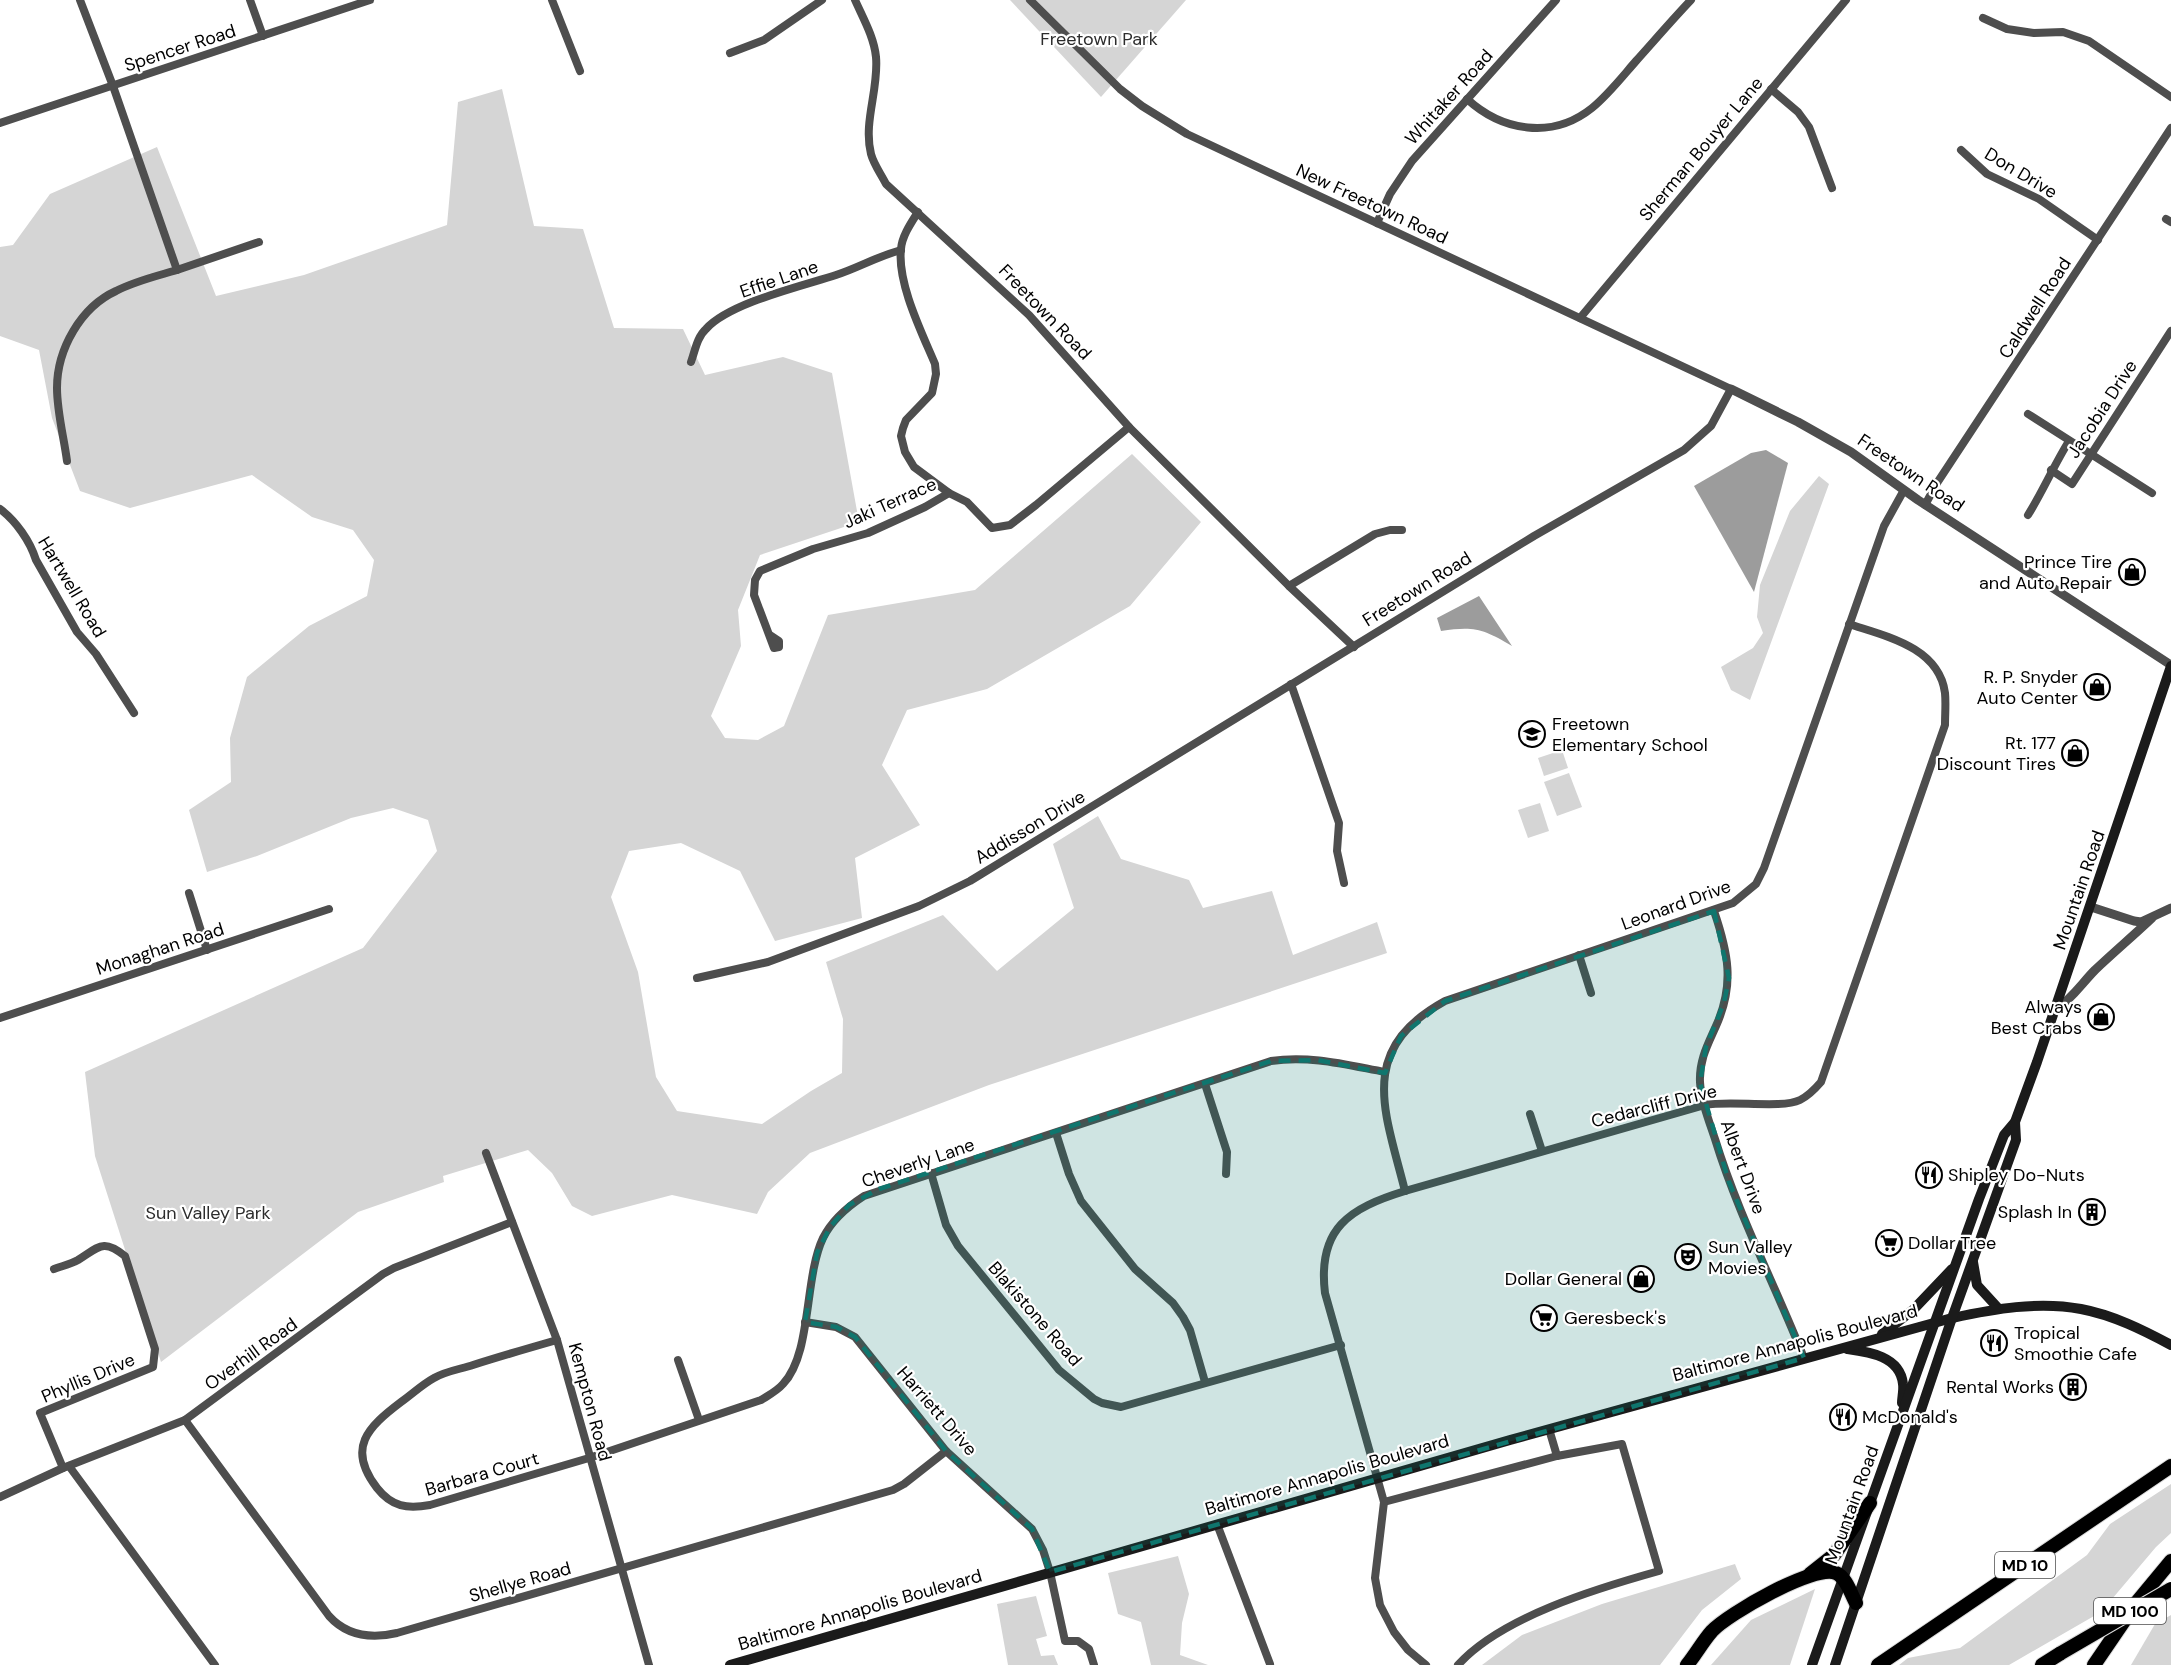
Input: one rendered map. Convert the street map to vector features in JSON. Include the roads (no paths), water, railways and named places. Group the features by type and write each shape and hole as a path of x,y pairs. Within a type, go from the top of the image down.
{"highway":[{"name":"MD 10","path":"1878,1665 2171,1466"},
{"path":"1687,1665 1713,1630 1731,1616 1753,1602 1805,1577 1834,1555 1870,1503"},
{"name":"MD 100","path":"2094,1665 2137,1602 2171,1561"},
{"path":"1805,1577 1829,1572 1837,1573 1843,1578 1856,1603"},
{"path":"2042,1665 2171,1589"}],"main road":[{"name":"Mountain Road","path":"1812,1665 1955,1266 2004,1135 2015,1122 2091,907 2171,666"},
{"name":"Mountain Road","path":"1835,1665 1952,1318 2016,1140 2015,1122"},
{"path":"1973,1261 1977,1285 1998,1308"},
{"path":"1877,1338 1913,1310 1955,1266"},
{"name":"Baltimore Annapolis Boulevard","path":"729,1665 762,1661 1050,1572 1549,1429 1952,1318 1998,1308 2081,1309 2132,1325 2171,1345"},
{"path":"1840,1348 1875,1353 1896,1366 1904,1383 1901,1418"}],"street":[{"path":"80,0 113,86 177,270"},
{"path":"250,0 263,36"},
{"name":"Spencer Road","path":"0,123 370,0"},
{"path":"552,0 580,71"},
{"path":"730,53 764,40 822,0"},
{"name":"Freetown Road","path":"855,0 871,36 876,55 869,142 872,156 886,184 1029,315 1129,427 1289,586 1354,647 1534,536 1684,450 1711,426 1731,389 1844,447 1925,505 2171,666"},
{"name":"New Freetown Road","path":"1030,0 1120,89 1197,139 1731,389"},
{"name":"Whitaker Road","path":"1377,223 1390,194 1412,160 1556,0"},
{"path":"1467,99 1486,115 1516,126 1533,128 1551,126 1578,117 1601,100 1691,0"},
{"name":"Sherman Bouyer Lane","path":"1580,318 1846,0"},
{"path":"1983,18 2007,29 2034,33 2063,32 2089,41 2171,98"},
{"path":"1771,89 1798,112 1809,127 1832,188"},
{"name":"Caldwell Road","path":"1925,505 1948,466 2171,128"},
{"name":"Don Drive","path":"1961,150 1987,174 2039,199 2098,240"},
{"path":"918,212 909,226 901,250 907,294 935,364 936,374 932,393 906,420 901,436 914,466 949,493"},
{"path":"67,462 57,388 62,354 79,320 94,305 116,291 259,242"},
{"name":"Effie Lane","path":"691,362 699,339 705,330 723,315 795,286 837,275 901,250"},
{"name":"Jacobia Drive","path":"2051,470 2072,484 2171,331"},
{"path":"2028,414 2152,493"},
{"name":"Jaki Terrace","path":"770,635 754,595 755,580 760,571 813,549 868,532 925,507 949,493 967,502 992,528 1010,525 1129,427"},
{"name":"Jacobia Drive","path":"2028,515 2069,441"},
{"name":"Leonard Drive","path":"1406,1191 1386,1118 1383,1093 1385,1072 1392,1050 1413,1022 1427,1010 1445,1001 1714,911 1733,903 1756,884 1764,868 1884,526 1904,490"},
{"name":"Hartwell Road","path":"0,509 11,517 33,549 36,560 77,632 96,654 134,713"},
{"path":"1289,586 1375,534 1402,530"},
{"name":"Cedarcliff Drive","path":"1384,1502 1325,1293 1323,1275 1325,1255 1334,1232 1353,1212 1372,1202 1406,1191 1705,1105 1730,1102 1788,1104 1812,1092 1821,1082 1945,725 1945,691 1941,678 1921,653 1902,642 1849,624"},
{"name":"Addisson Drive","path":"697,978 768,962 930,901 970,881 1354,647"},
{"path":"1290,684 1339,823 1337,851 1344,883"},
{"path":"189,893 207,950"},
{"path":"2091,907 2141,922 2171,908"},
{"name":"Monaghan Road","path":"0,1018 329,909"},
{"name":"Albert Drive","path":"1714,911 1727,955 1729,978 1724,1004 1701,1065 1700,1083 1729,1182 1766,1264 1804,1358"},
{"path":"2055,1010 2069,1001 2106,959 2152,918"},
{"path":"1579,955 1591,993"},
{"name":"Cheverly Lane","path":"590,1458 761,1400 784,1383 798,1358 817,1253 824,1237 836,1220 849,1205 864,1196 1271,1061 1291,1058 1317,1060 1385,1072"},
{"path":"1205,1084 1227,1152 1226,1174"},
{"path":"1530,1114 1542,1151"},
{"path":"1056,1133 1069,1174 1081,1201 1136,1269 1173,1303 1183,1317 1190,1330 1205,1382"},
{"name":"Kempton Road","path":"486,1153 557,1340 649,1665"},
{"name":"Blakistone Road","path":"931,1173 946,1226 958,1246 1050,1360 1094,1399 1102,1403 1121,1407 1341,1345"},
{"name":"Overhill Road","path":"0,1497 66,1467 185,1420 383,1274 512,1222"},
{"name":"Phyllis Drive","path":"54,1269 78,1260 87,1252 103,1245 115,1247 125,1256 155,1349 153,1367 40,1413 66,1467 215,1665"},
{"name":"Harriett Drive","path":"805,1322 836,1327 855,1337 946,1451 1032,1529 1043,1550 1050,1572 1065,1641 1078,1641 1089,1649 1094,1665"},
{"name":"Barbara Court","path":"557,1340 435,1377 376,1421 369,1429 363,1447 365,1467 378,1489 390,1502 399,1506 416,1508 590,1458"},
{"path":"678,1360 699,1420"},
{"name":"Shellye Road","path":"185,1420 318,1602 346,1631 370,1636 395,1634 893,1490 946,1451"},
{"path":"1549,1429 1557,1456"},
{"path":"1426,1665 1408,1650 1394,1632 1380,1605 1375,1578 1384,1502 1557,1456 1622,1444 1659,1571 1611,1584 1530,1616 1486,1642 1458,1665"},
{"path":"1217,1524 1270,1664"}],"place":[{"name":"Prince Tire and Auto Repair","path":"2132,572"},
{"name":"R. P. Snyder Auto Center","path":"2097,687"},
{"name":"Freetown Elementary School","path":"1532,734"},
{"name":"Rt. 177 Discount Tires","path":"2075,753"},
{"name":"Always Best Crabs","path":"2101,1017"},
{"name":"Shipley Do-Nuts","path":"1929,1175"},
{"name":"Splash In","path":"2092,1212"},
{"name":"Dollar Tree","path":"1889,1243"},
{"name":"Sun Valley Movies","path":"1688,1257"},
{"name":"Dollar General","path":"1641,1279"},
{"name":"Geresbeck's","path":"1544,1318"},
{"name":"Tropical Smoothie Cafe","path":"1994,1343"},
{"name":"Rental Works","path":"2073,1387"},
{"name":"McDonald's","path":"1843,1417"}],"park label":[{"name":"Freetown Park","path":"1099,39"},
{"name":"Sun Valley Park","path":"208,1213"}]}
